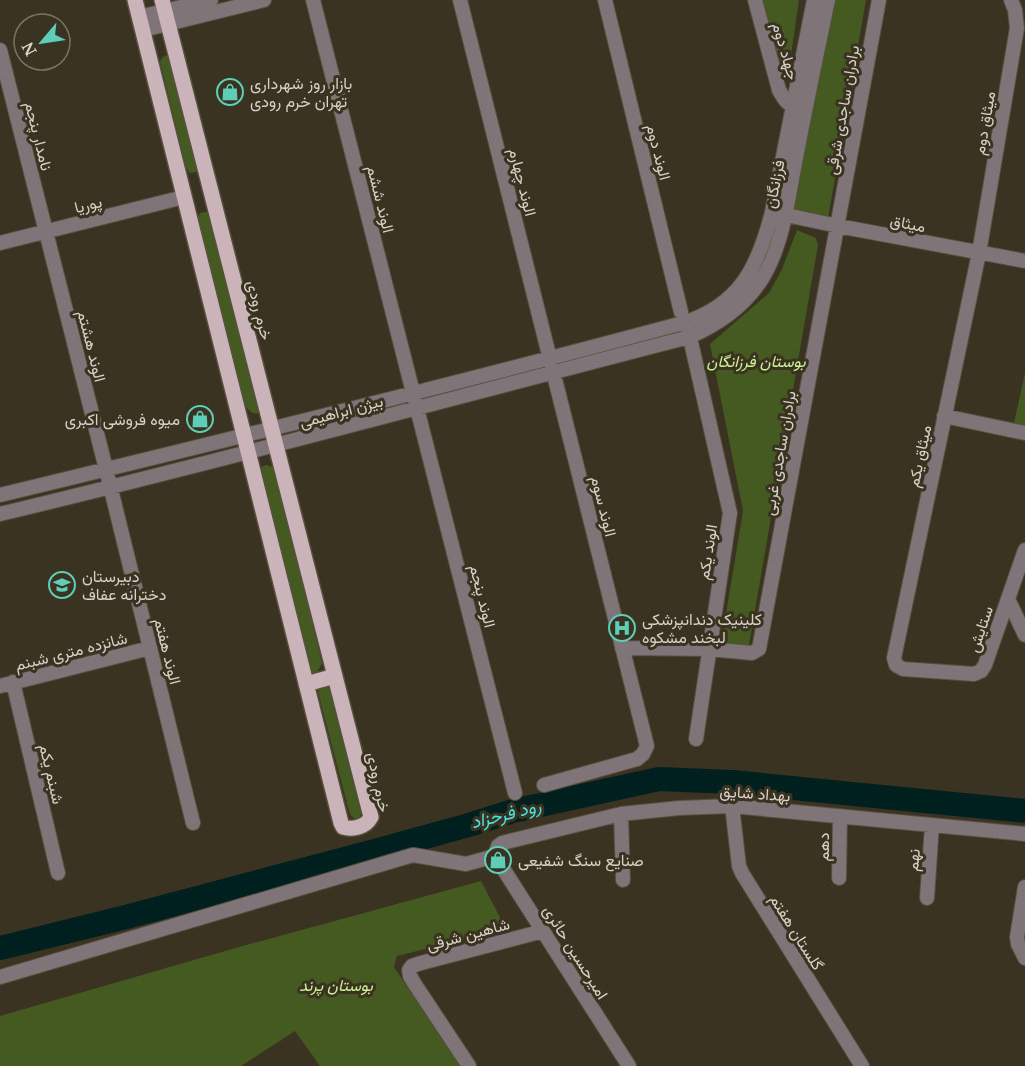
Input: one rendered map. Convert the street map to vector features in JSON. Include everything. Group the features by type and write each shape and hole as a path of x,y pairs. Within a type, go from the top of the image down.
{"main road":[{"name":"خرم رودی","path":"135,0 341,824 346,829 358,827 369,822 371,818 165,11"},
{"path":"184,197 210,190"},
{"path":"306,684 334,676"}],"street":[{"path":"141,23 165,11 211,0"},
{"path":"165,11 264,0"},
{"name":"الوند ششم","path":"313,0 416,400"},
{"name":"الوند چهارم","path":"460,0 552,365"},
{"name":"الوند دوم","path":"605,0 689,336"},
{"name":"جهاد دوم","path":"755,0 779,90 787,103 799,108"},
{"name":"فرزانگان","path":"689,336 718,323 734,311 762,280 773,257 778,214 799,108 814,0"},
{"name":"فرزانگان","path":"799,108 828,0"},
{"name":"برادران ساجدی شرقی","path":"838,226 879,0"},
{"name":"میثاق دوم","path":"979,253 1017,28 1015,9 1011,0"},
{"name":"نامدار پنجم","path":"0,50 46,231"},
{"name":"پوریا","path":"0,243 184,197"},
{"name":"فرزانگان","path":"683,319 699,318 712,311 738,289 760,255 778,214"},
{"name":"میثاق","path":"778,214 1025,261"},
{"name":"برادران ساجدی غربی","path":"709,649 752,653 759,649 838,226"},
{"name":"الوند هشتم","path":"46,231 110,488"},
{"name":"میثاق یکم","path":"896,665 894,658 979,253"},
{"name":"بیژن ابراهیمی","path":"552,365 683,319"},
{"name":"بیژن ابراهیمی","path":"0,514 276,445 416,400 552,365 689,336"},
{"name":"الوند یکم","path":"689,336 730,513 696,739"},
{"name":"الوند سوم","path":"544,785 637,759 647,746 552,365"},
{"name":"بیژن ابراهیمی","path":"0,495 271,428 416,400"},
{"name":"الوند پنجم","path":"416,400 515,793"},
{"path":"944,416 1025,433"},
{"name":"الوند هفتم","path":"110,488 193,823"},
{"name":"ستایش","path":"896,665 903,669 974,674 981,671 1025,550"},
{"path":"1008,599 1025,635"},
{"name":"شانزده متری شبنم","path":"7,684 150,648"},
{"path":"622,648 709,649"},
{"name":"شبنم یکم","path":"7,684 58,873"},
{"name":"بهداد شایق","path":"495,856 498,846 502,843 621,814 679,808 732,806 1025,834"},
{"name":"گلستان هفتم","path":"732,806 739,866 742,873 862,1066"},
{"path":"621,814 623,880"},
{"name":"دهم","path":"839,878 840,816"},
{"name":"نهم","path":"927,898 932,825"},
{"path":"0,977 413,855 466,864 495,856"},
{"name":"امیرحسین حائری","path":"495,856 629,1066"},
{"path":"1025,887 1017,937 1025,958"},
{"name":"شاهین شرقی","path":"469,1066 410,976 412,966 543,931"}],"green space":[{"path":"759,0 799,0 790,62 785,66 776,63"},
{"path":"828,0 866,0 828,218 791,211"},
{"path":"167,55 172,56 199,168 196,172 190,173 186,168 160,61"},
{"path":"200,213 209,213 259,407 259,412 256,414 245,406 198,217"},
{"name":"بوستان فرزانگان","path":"797,230 816,238 818,245 749,645 721,644 743,511 710,344 769,293 782,269"},
{"path":"1025,373 1025,426 1014,423"},
{"path":"267,465 273,467 278,473 322,664 317,672 312,673 307,669 258,472"},
{"path":"327,686 330,689 361,814 355,819 349,811 318,692 320,688"},
{"name":"بوستان پرند","path":"481,881 506,929 397,956 394,967 460,1066 320,1066 295,1031 241,1066 0,1066 0,1016 239,947"}],"waterway":[{"name":"رود فرحزاد","path":"0,948 378,850 513,811 659,779 732,782 1025,811"}],"place":[{"name":"بازار روز شهرداری تهران خرم رودی","path":"230,92"},
{"name":"میوه فروشی اکبری","path":"200,419"},
{"name":"دبیرستان دخترانه عفاف","path":"62,585"},
{"name":"کلینیک دندانپزشکی لبخند مشکوه","path":"622,628"},
{"name":"صنایع سنگ شفیعی","path":"498,860"}]}
